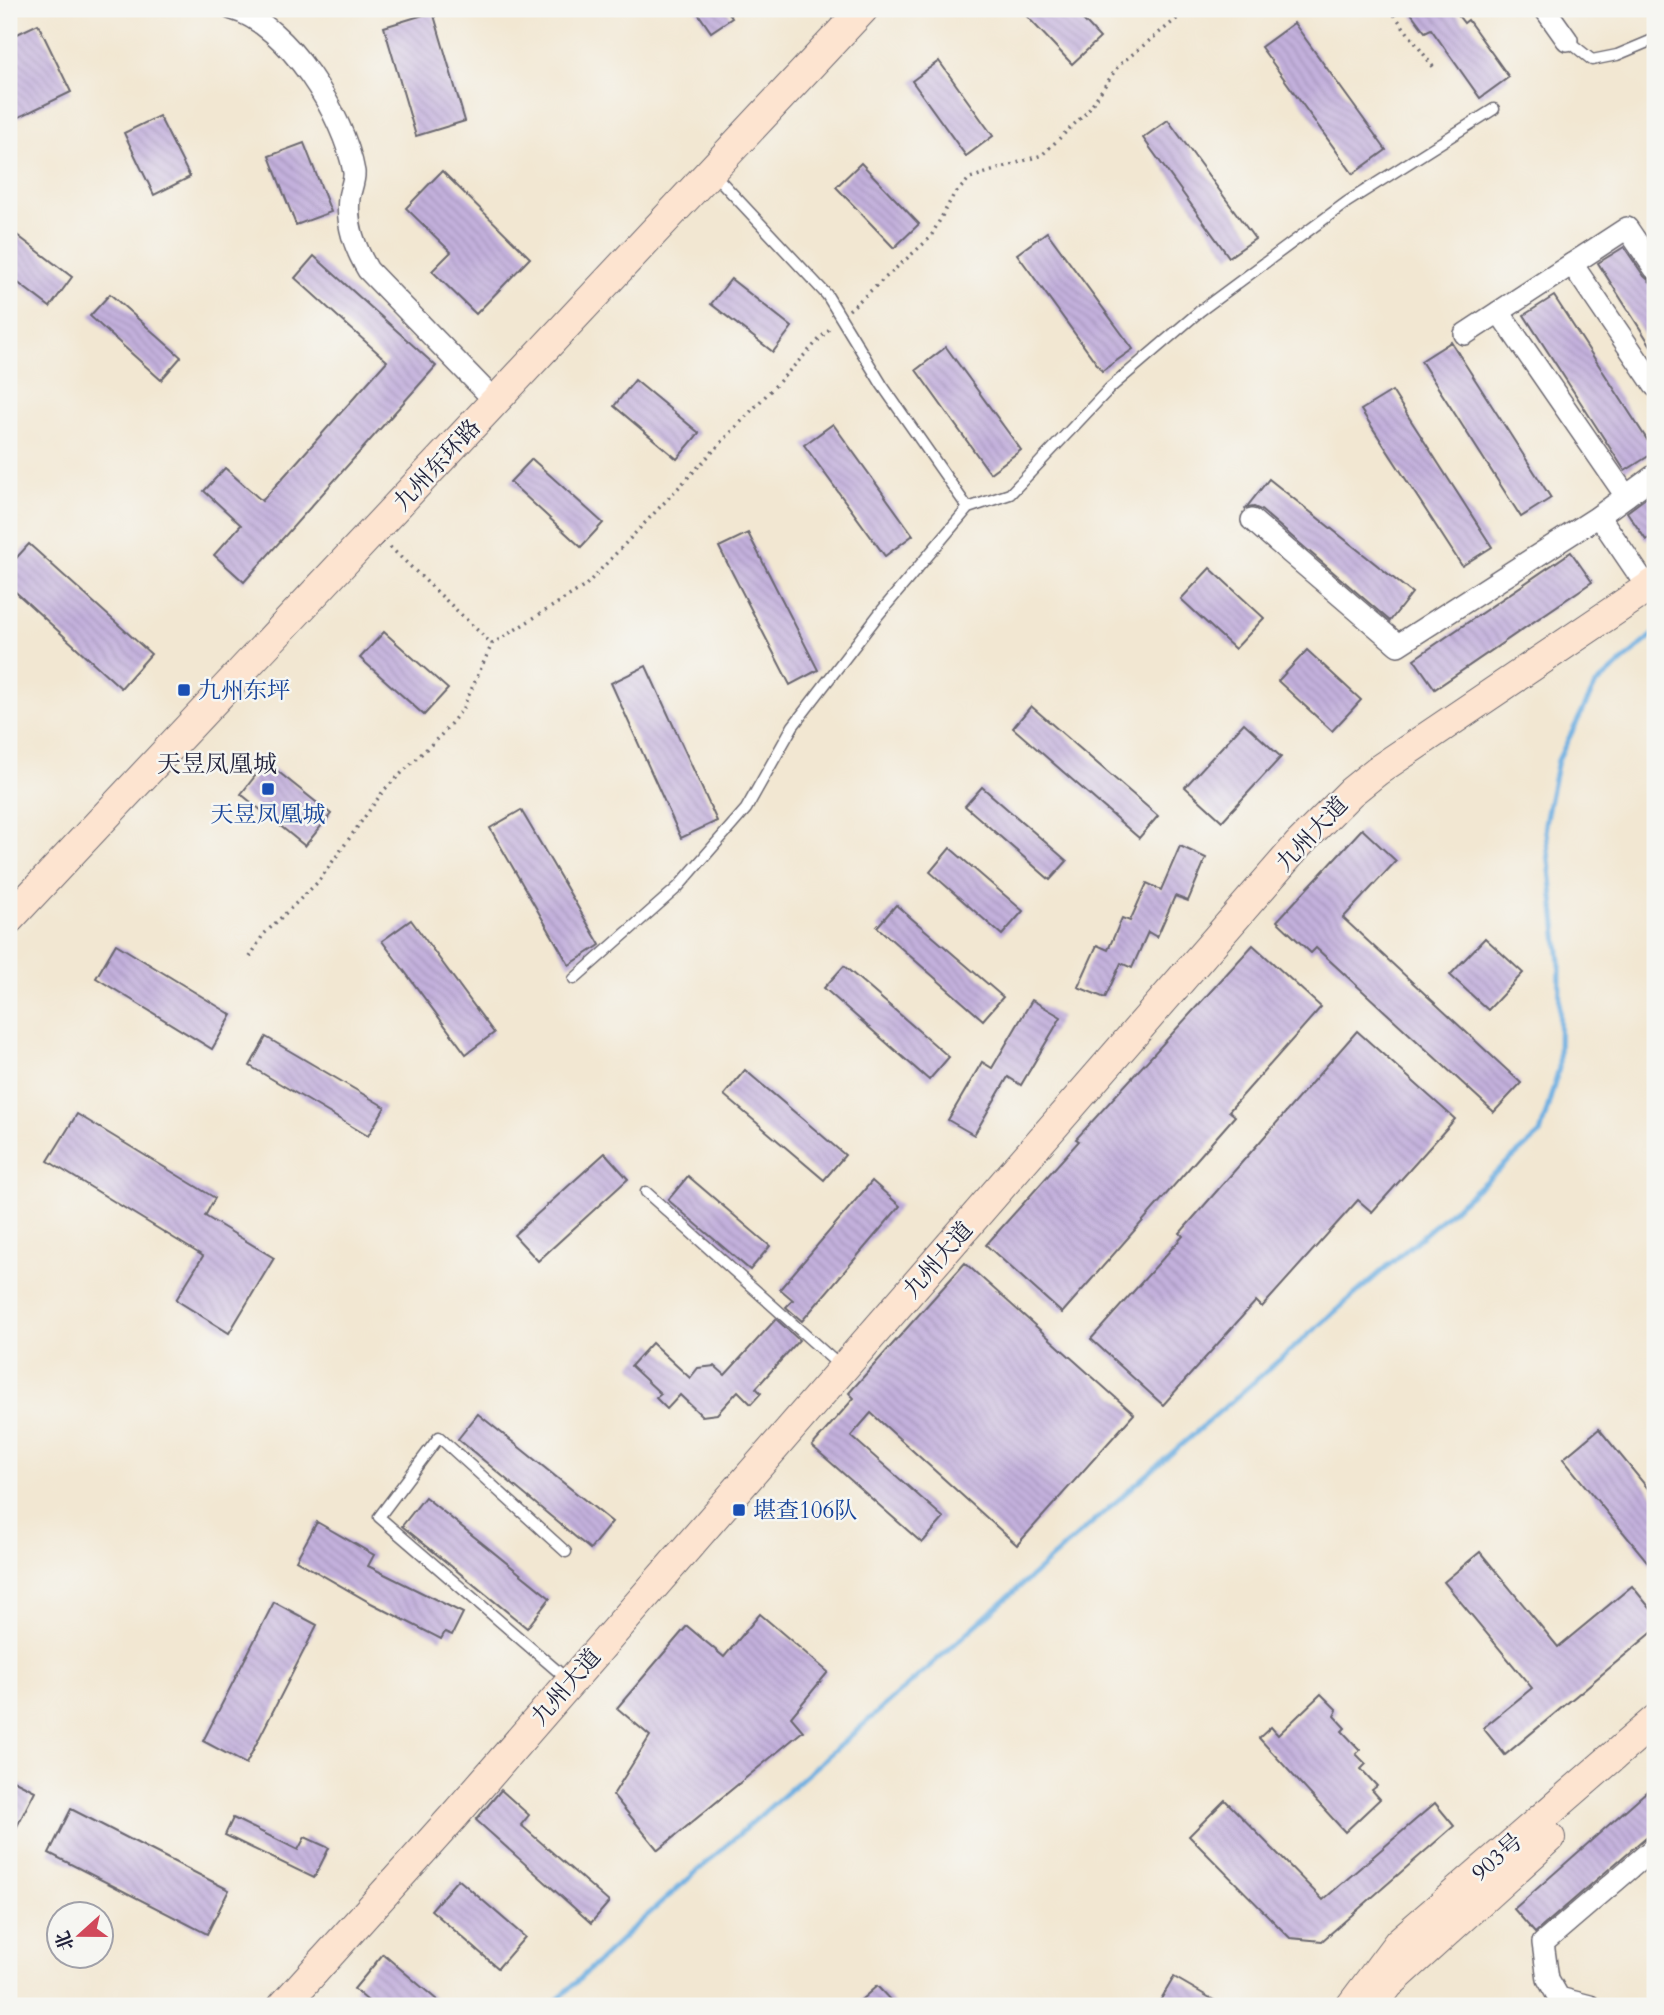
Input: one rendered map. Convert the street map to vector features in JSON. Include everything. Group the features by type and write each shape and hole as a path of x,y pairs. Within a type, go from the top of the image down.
{"main road":[{"name":"九州东环路","path":"9,919 496,402 861,9"},
{"name":"九州大道","path":"283,2006 570,1682 1299,844 1351,792 1414,745 1653,592"},
{"path":"303,2006 460,1821 566,1715 679,1577 1033,1167 1293,878 1369,799 1653,592"},
{"name":"903号","path":"1351,2006 1398,1942 1655,1720"},
{"path":"1373,2006 1388,1985 1655,1741"}],"street":[{"path":"233,9 245,12 286,46 311,76 332,110 355,176 349,203 351,231 368,270 496,402"},
{"path":"1545,9 1567,40"},
{"path":"1465,334 1627,228 1655,270"},
{"path":"1572,264 1655,386"},
{"path":"1499,312 1626,496"},
{"path":"1252,520 1398,645 1599,516 1655,475"},
{"path":"1599,516 1653,592"},
{"path":"1590,2006 1559,1998 1548,1979 1543,1943 1655,1847"}],"lane":[{"path":"1567,40 1592,60 1616,55 1655,38"},
{"path":"574,979 678,887 746,809 793,726 879,614 968,508 1010,494 1110,388 1200,310 1348,202 1494,109"},
{"path":"711,171 827,295 882,385 968,508"},
{"path":"646,1192 843,1368"},
{"path":"566,1552 439,1437 379,1517 570,1682"}],"path":[{"path":"250,957 263,935 318,882 384,790 441,735 462,710 492,644 586,586 841,317 930,238 953,197 970,178 1042,155 1086,113 1119,65 1189,9"},
{"path":"1390,9 1434,68"},
{"path":"374,531 492,644"}],"building":[{"path":"695,9 725,9 732,18 711,32"},
{"path":"1020,9 1073,9 1100,38 1072,64"},
{"path":"1408,9 1453,9 1464,23 1468,20 1509,77 1480,98 1431,29 1425,32"},
{"path":"433,12 465,121 416,136 384,27"},
{"path":"1294,23 1386,150 1353,174 1261,47"},
{"path":"38,24 71,92 9,122 9,38"},
{"path":"939,61 993,136 966,156 912,81"},
{"path":"159,116 190,177 154,195 124,133"},
{"path":"1168,120 1255,239 1229,257 1143,138"},
{"path":"304,143 331,212 296,225 269,156"},
{"path":"861,163 919,224 894,248 836,187"},
{"path":"442,171 530,258 476,314 432,271 451,252 406,208"},
{"path":"9,229 72,277 50,307 9,276"},
{"path":"1047,232 1133,349 1102,371 1017,254"},
{"path":"1624,247 1644,276 1655,286 1655,352 1598,263"},
{"path":"314,256 436,366 244,582 214,555 241,525 204,491 225,468 262,501 387,361 295,278"},
{"path":"731,279 792,327 773,352 711,304"},
{"path":"110,294 181,357 161,380 90,316"},
{"path":"1554,296 1655,452 1625,471 1524,315"},
{"path":"1451,342 1551,498 1521,517 1421,361"},
{"path":"946,347 1021,450 990,473 916,370"},
{"path":"635,380 699,433 677,459 614,406"},
{"path":"1392,391 1492,547 1462,566 1361,410"},
{"path":"833,424 913,535 885,556 804,445"},
{"path":"532,459 603,523 581,547 510,482"},
{"path":"1269,479 1412,593 1390,621 1261,510 1246,508"},
{"path":"1655,491 1655,534 1646,540 1627,512"},
{"path":"748,533 818,670 790,685 719,547"},
{"path":"29,544 151,654 121,688 9,586 9,566"},
{"path":"1571,552 1592,582 1435,689 1414,659"},
{"path":"1210,568 1264,618 1235,649 1181,599"},
{"path":"384,632 448,689 424,715 360,658"},
{"path":"1307,650 1361,700 1332,731 1278,681"},
{"path":"646,666 717,821 681,838 611,683"},
{"path":"1031,706 1158,816 1139,838 1013,728"},
{"path":"1244,723 1281,757 1222,821 1185,787"},
{"path":"266,762 331,814 305,846 241,794"},
{"path":"982,787 1067,861 1050,880 965,806"},
{"path":"521,810 600,945 569,965 490,828"},
{"path":"1362,829 1396,861 1343,918 1521,1083 1494,1112 1316,948 1311,953 1277,921"},
{"path":"1180,846 1206,858 1188,901 1175,896 1157,937 1148,932 1132,968 1121,963 1105,998 1078,987 1097,945 1108,950 1122,918 1130,921 1147,883 1161,890"},
{"path":"950,848 1023,911 1002,935 930,872"},
{"path":"896,905 1003,997 983,1020 877,927"},
{"path":"411,920 494,1033 466,1054 382,941"},
{"path":"1485,938 1523,973 1488,1010 1450,975"},
{"path":"116,944 232,1015 212,1049 96,978"},
{"path":"1253,945 1321,1007 1229,1111 1235,1116 1062,1313 986,1245 1079,1141 1076,1139"},
{"path":"844,966 949,1057 929,1080 824,988"},
{"path":"1032,1000 1061,1017 1021,1085 1008,1077 974,1135 948,1120 982,1062 992,1068"},
{"path":"1357,1031 1455,1119 1372,1212 1358,1200 1262,1307 1256,1301 1163,1405 1091,1339 1183,1236 1180,1233"},
{"path":"266,1037 385,1107 368,1136 250,1066"},
{"path":"745,1070 845,1155 824,1180 724,1095"},
{"path":"77,1114 215,1198 205,1216 274,1258 229,1333 176,1300 203,1256 48,1161"},
{"path":"605,1153 628,1179 538,1261 514,1235"},
{"path":"688,1176 770,1246 750,1270 668,1200"},
{"path":"872,1181 900,1206 802,1321 786,1307 793,1300 780,1289"},
{"path":"965,1263 1134,1414 1017,1545 871,1413 851,1436 944,1518 922,1543 812,1446 854,1398 849,1393"},
{"path":"776,1319 799,1340 756,1388 761,1393 751,1404 738,1391 717,1414 702,1416 680,1395 667,1409 656,1398 661,1394 631,1366 652,1343 690,1378 698,1368 715,1366 725,1375"},
{"path":"478,1414 612,1522 590,1549 458,1439"},
{"path":"1599,1429 1655,1497 1655,1571 1563,1459"},
{"path":"425,1497 550,1598 527,1628 402,1526"},
{"path":"317,1522 374,1555 368,1566 463,1613 452,1635 445,1632 441,1639 296,1560"},
{"path":"1480,1552 1558,1647 1632,1586 1655,1614 1655,1630 1505,1755 1483,1728 1532,1688 1444,1582"},
{"path":"274,1602 317,1625 246,1764 203,1741"},
{"path":"760,1614 828,1672 791,1717 803,1731 658,1850 613,1795 650,1736 617,1708 687,1626 724,1657"},
{"path":"1321,1694 1337,1710 1334,1716 1345,1728 1342,1731 1360,1750 1356,1754 1366,1764 1361,1769 1377,1786 1372,1790 1380,1799 1345,1832 1259,1738 1271,1727 1278,1735"},
{"path":"9,1778 35,1791 9,1842"},
{"path":"1655,1784 1655,1832 1535,1933 1514,1909"},
{"path":"501,1790 529,1815 521,1825 609,1902 591,1923 476,1820"},
{"path":"1225,1800 1323,1900 1435,1803 1454,1826 1322,1941 1290,1938 1189,1836"},
{"path":"71,1809 229,1890 207,1934 49,1853"},
{"path":"233,1818 298,1850 305,1837 329,1848 314,1878 225,1835"},
{"path":"458,1879 525,1937 498,1968 431,1910"},
{"path":"383,1954 444,2006 374,2006 354,1989"},
{"path":"1174,1977 1224,2006 1157,2006"},
{"path":"877,1986 896,2006 854,2006"}],"waterway":[{"path":"551,2006 643,1919 1135,1485 1540,1134 1559,1068 1560,962 1545,823 1558,760 1595,686 1655,633"}],"place":[{"name":"九州东坪","path":"184,690"},
{"name":"天昱凤凰城","path":"268,789"},
{"name":"堪查106队","path":"739,1510"}],"district":[{"name":"天昱凤凰城","path":"217,764"}]}
